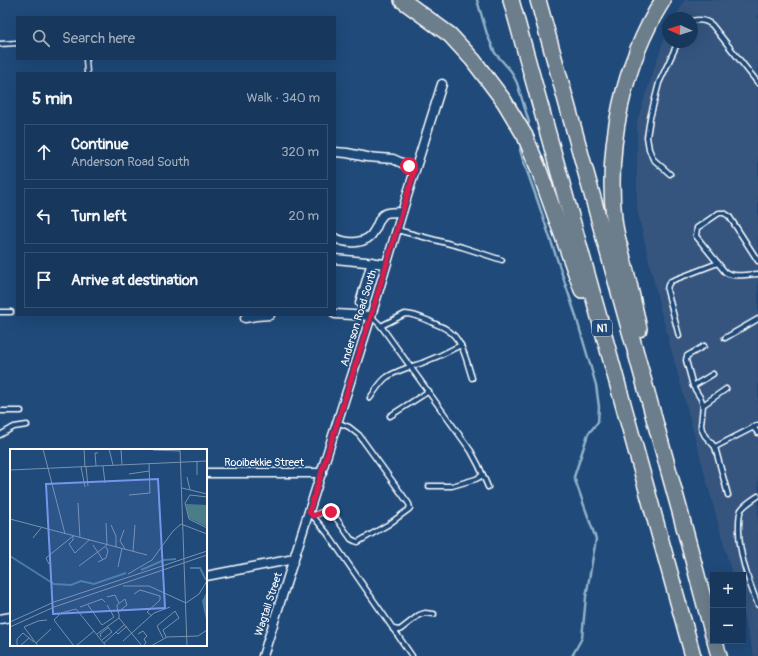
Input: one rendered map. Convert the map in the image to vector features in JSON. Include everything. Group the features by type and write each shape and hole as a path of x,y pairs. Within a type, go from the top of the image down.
{"highway":[{"path":"402,0 450,35 473,60 504,101 525,136 539,170 625,410"},
{"name":"N1","path":"511,0 693,656"},
{"name":"N1","path":"538,0 710,624"},
{"path":"662,0 638,49 626,82 614,140 612,182 614,220 679,508"},
{"path":"716,644 719,656"}],"street":[{"name":"Anderson Road South","path":"294,559 311,514 337,422 442,84"},
{"path":"336,152 393,159 415,169"},
{"path":"336,238 356,243 367,239 374,233 383,215 387,213 402,212"},
{"path":"336,259 386,264"},
{"path":"360,303 372,262"},
{"path":"336,314 371,316"},
{"path":"245,318 256,316"},
{"name":"Rooibekkie Street","path":"207,473 322,473"},
{"path":"207,576 294,559"},
{"name":"Wagtail Street","path":"264,656 294,559"},
{"path":"0,619 10,617"}],"lane":[{"path":"698,20 708,21 712,25 758,83"},
{"path":"0,44 16,43"},
{"path":"670,174 653,159 648,149 647,137 659,83 675,48"},
{"path":"86,60 87,72"},
{"path":"758,261 730,216 724,213 719,213 697,228 696,236 725,272 729,275 758,274"},
{"path":"397,230 462,247 502,260"},
{"path":"679,336 667,290 668,285 671,281 718,263"},
{"path":"0,312 11,312"},
{"path":"381,326 405,314 410,314 446,330 453,335 461,345 472,378"},
{"path":"371,316 381,326 411,366 471,451 488,487"},
{"path":"725,338 758,318"},
{"path":"370,398 383,380 388,376 422,363 461,345"},
{"path":"704,346 686,357 686,360 693,386 703,405 702,430 705,436 715,447 728,495"},
{"path":"693,386 713,374"},
{"path":"703,405 726,389"},
{"path":"390,416 429,391"},
{"path":"0,411 21,411"},
{"path":"311,514 331,512 351,539 358,542 389,524 410,508 409,504 359,434 350,427 337,422"},
{"path":"0,435 14,427 27,425"},
{"path":"715,447 758,425"},
{"path":"754,427 758,433"},
{"path":"429,486 452,486 476,479 483,475"},
{"path":"758,496 742,509 740,513 738,536 742,557 758,605"},
{"path":"311,514 327,533 412,656"},
{"path":"393,629 401,629 419,615 425,613 434,614"}],"shaded area":[{"path":"685,0 758,0 758,656 754,656 746,626 746,572 731,572 660,308 637,209 637,121 662,45 662,48 698,48 698,12 678,12"}],"waterway":[{"path":"477,0 487,34 495,53 511,71 517,83 529,122 527,128"},
{"path":"522,143 520,150 522,157 575,313 596,385 599,407 598,422 588,434 574,477 596,539 586,597 582,638 572,656"}],"route":[{"path":"331,512 326,511 313,516 309,512 371,316 415,169 409,166"}]}
